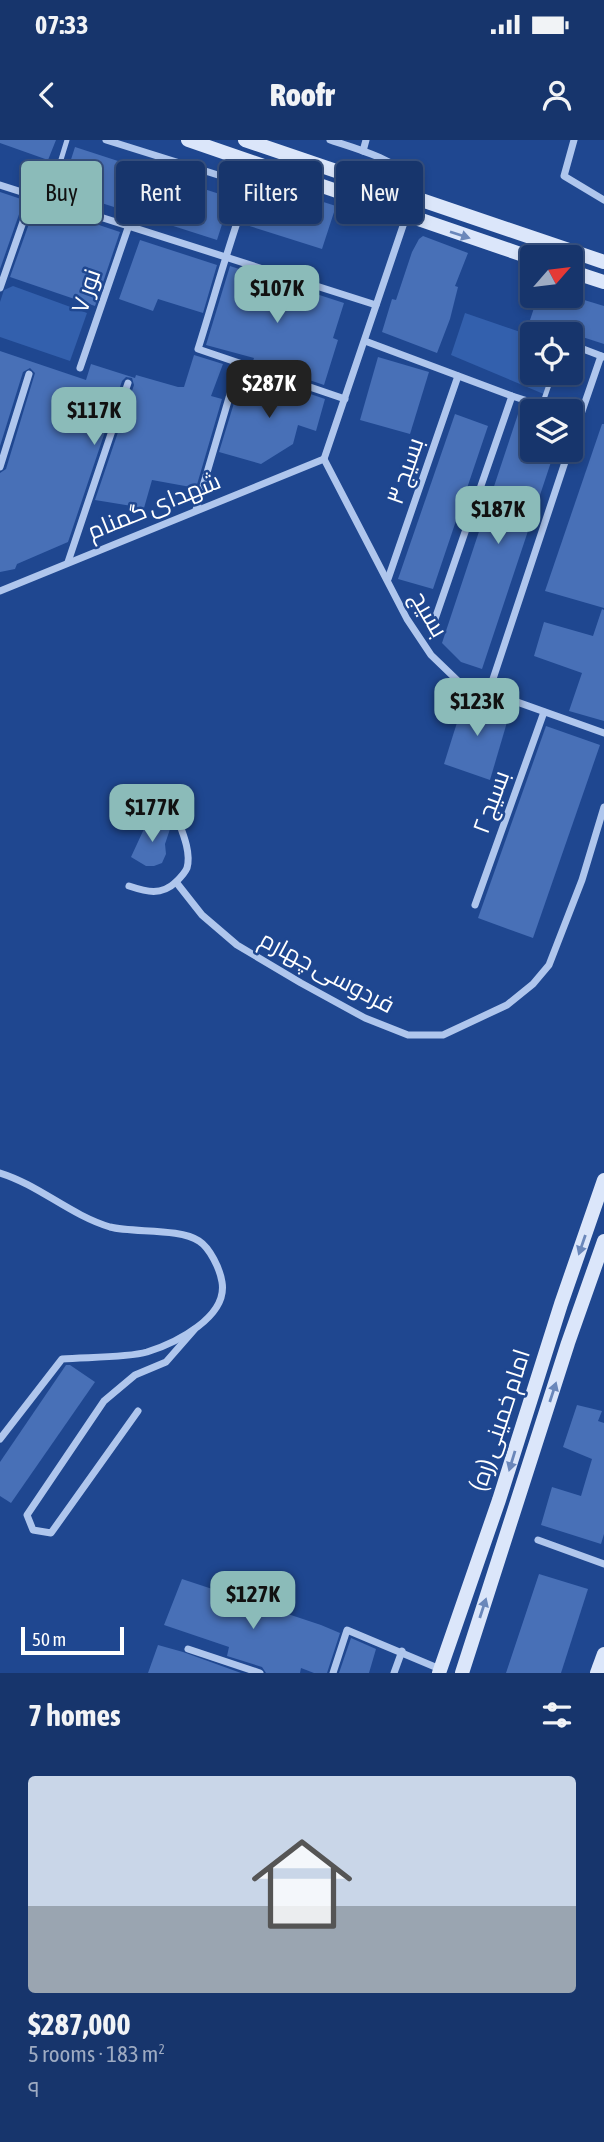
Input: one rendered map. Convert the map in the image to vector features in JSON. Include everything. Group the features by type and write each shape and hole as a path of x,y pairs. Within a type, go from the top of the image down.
{"main road":[{"path":"187,140 336,192"},
{"path":"245,140 336,171"},
{"path":"423,201 604,262"},
{"path":"423,223 520,254"},
{"path":"583,275 604,282"},
{"name":"امام خمینی (ره)","path":"440,1671 604,1180"},
{"name":"امام خمینی (ره)","path":"462,1673 568,1343 604,1241"},
{"path":"597,1673 604,1654"}],"street":[{"path":"106,140 250,185 236,222 198,349 345,399"},
{"path":"330,140 388,161"},
{"path":"363,151 366,140"},
{"path":"574,140 564,176 604,200"},
{"path":"0,185 21,192"},
{"path":"102,220 376,305"},
{"path":"0,288 22,224"},
{"path":"324,459 404,224"},
{"name":"نور ۷","path":"80,368 128,228"},
{"path":"365,341 522,399"},
{"path":"583,349 603,356 583,411"},
{"path":"0,467 29,374"},
{"name":"بسیج ۳","path":"388,579 458,376"},
{"path":"68,562 128,383"},
{"path":"196,510 233,384"},
{"path":"435,619 512,396"},
{"name":"بسیج","path":"324,459 407,619 431,655 458,681 604,733"},
{"name":"شهدای گمنام","path":"0,591 324,459"},
{"path":"489,691 565,462"},
{"name":"بسیج ۲","path":"475,905 544,712"},
{"name":"فردوسی چهارم","path":"176,882 202,915 237,945 301,983 365,1018 408,1035 443,1035 507,1005 533,984 549,965 582,880 604,807"},
{"path":"128,886 144,891 166,890 187,869 185,841 179,823"},
{"path":"0,1172 110,1227 186,1236 199,1241 208,1251 221,1275 224,1294 220,1305 166,1362 135,1374 104,1401 27,1515 33,1530 51,1533 138,1410"},
{"path":"0,1439 62,1359 145,1352 174,1340 199,1325"},
{"path":"538,1540 604,1564"},
{"path":"333,1673 347,1630 402,1651 440,1671"},
{"path":"188,1649 260,1673"},
{"path":"394,1673 402,1651"}],"lane":[{"path":"61,161 67,140"}],"shaded area":[{"path":"13,286 87,313 70,361 0,337 0,302 4,290"},
{"path":"465,313 520,332 520,384 451,355"},
{"path":"522,385 549,385 546,395"}],"building":[{"path":"0,140 56,140 48,160 0,143"},
{"path":"75,147 118,161 116,208 102,203 102,161 71,161"},
{"path":"205,189 219,194 219,224 222,224 217,240 167,224 205,224"},
{"path":"0,192 21,199 21,209 0,269"},
{"path":"322,202 336,206 322,249 243,224 322,224"},
{"path":"29,224 96,224 120,232 95,306 10,277"},
{"path":"423,236 468,253 455,286 458,287 450,319 437,353 382,332 392,299 396,300 412,252"},
{"path":"140,240 217,265 203,313 158,299 153,311 119,299"},
{"path":"230,266 344,303 333,338 338,340 324,385 253,361 254,358 206,345"},
{"path":"583,300 604,306 604,344 583,337 583,322 530,320 534,308 583,308"},
{"path":"0,351 86,380 91,364 135,378 136,375 178,387 184,387 194,355 223,364 211,396 222,399 196,488 152,480 144,508 95,500 134,385 132,378 126,377 122,381 68,542 17,564 15,569 0,572 0,473 6,469 35,373 30,368 23,372 0,446"},
{"path":"378,357 429,372 410,434 360,420"},
{"path":"249,373 325,399 316,431 298,425 293,444 261,464 219,452 234,403 240,405"},
{"path":"520,408 520,462 551,462 482,669 461,662 442,643"},
{"path":"455,414 488,426 433,589 398,579"},
{"path":"604,424 604,608 545,591"},
{"path":"602,609 604,721 569,711 582,673 534,656 544,622 593,636"},
{"path":"465,697 510,712 490,780 444,764"},
{"path":"546,726 600,745 533,938 478,918"},
{"path":"149,818 170,829 165,844 166,854 162,863 154,866 146,866 131,857"},
{"path":"66,1365 95,1382 11,1503 0,1496 0,1462"},
{"path":"577,1405 602,1411 598,1421 604,1423 604,1534 601,1544 541,1525 552,1487 581,1496 592,1459 563,1447"},
{"path":"539,1574 588,1589 561,1673 506,1673"},
{"path":"182,1579 340,1633 327,1673 314,1673 301,1668 300,1673 266,1673 262,1667 227,1656 229,1647 164,1625"},
{"path":"351,1638 376,1649 369,1673 339,1673"},
{"path":"158,1645 183,1652 241,1673 148,1673"}]}
